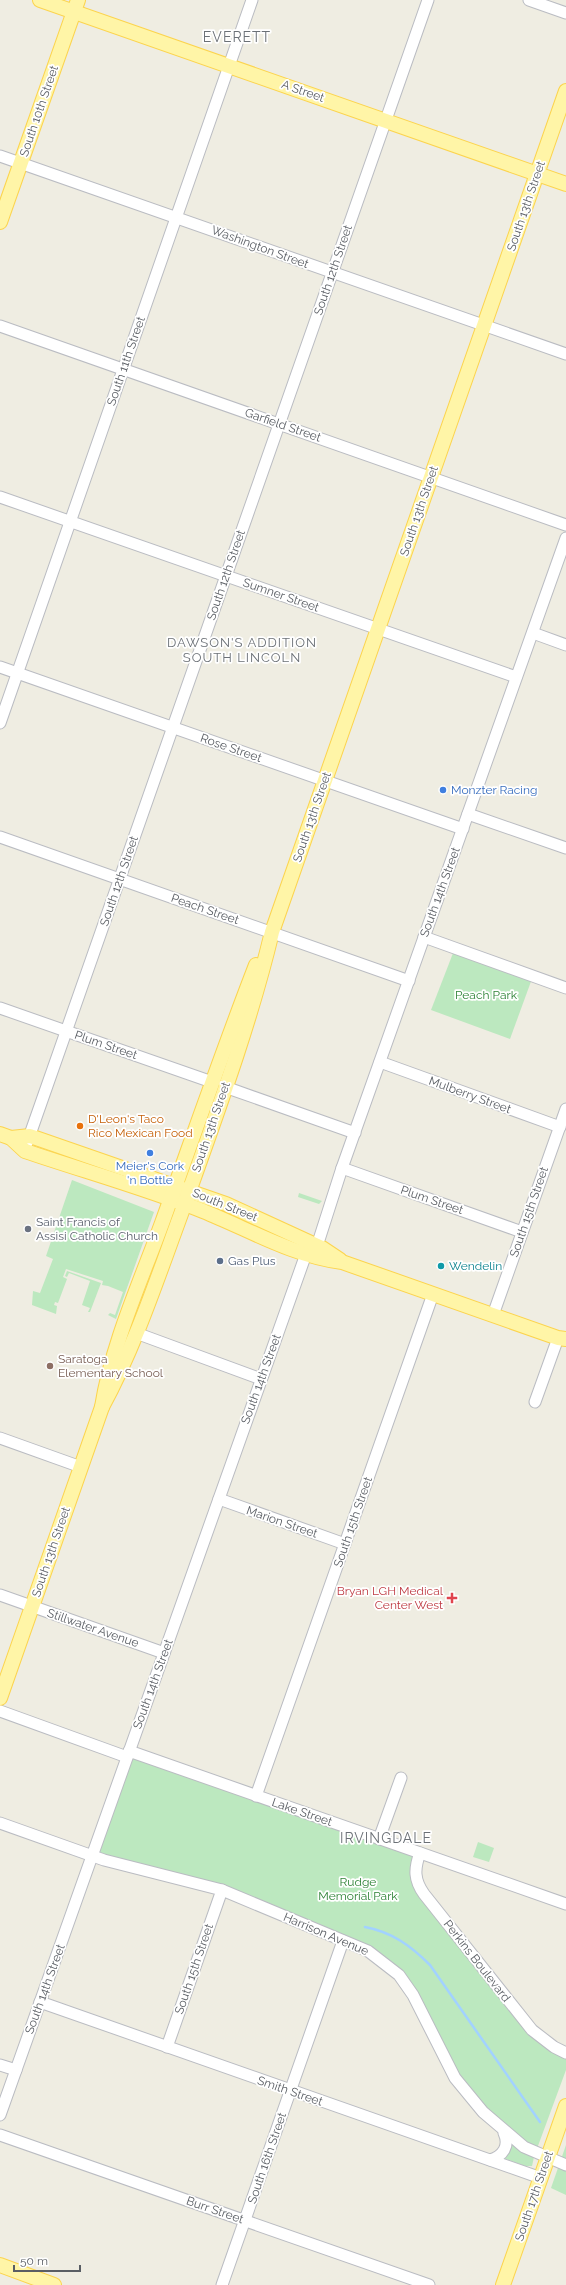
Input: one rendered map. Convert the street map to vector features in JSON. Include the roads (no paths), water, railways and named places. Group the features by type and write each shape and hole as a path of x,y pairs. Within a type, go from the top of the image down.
{"main road":[{"name":"A Street","path":"40,0 76,6 230,66 566,184"},
{"name":"South 10th Street","path":"0,222 76,6"},
{"name":"South 13th Street","path":"0,1698 102,1407 116,1382 136,1333 226,1087 244,1035 272,932 566,91"},
{"name":"South 13th Street","path":"102,1407 106,1380 212,1082 259,959 272,932"},
{"name":"South Street","path":"6,1136 30,1136 189,1191 244,1212 312,1250"},
{"name":"South Street","path":"6,1136 25,1151 184,1204 342,1262 563,1340"},
{"name":"South 17th Street","path":"503,2285 566,2106"},
{"path":"0,2265 54,2285"}],"street":[{"name":"South 11th Street","path":"0,723 252,0"},
{"name":"South 12th Street","path":"25,1151 428,0"},
{"path":"529,0 566,13"},
{"name":"Washington Street","path":"0,156 566,354"},
{"name":"Garfield Street","path":"0,326 431,476 566,525"},
{"name":"Sumner Street","path":"0,497 516,677"},
{"name":"South 14th Street","path":"0,2115 261,1379 331,1200 566,538"},
{"path":"533,633 566,645"},
{"name":"Rose Street","path":"0,667 463,829"},
{"path":"468,814 566,848"},
{"name":"Peach Street","path":"0,838 409,981"},
{"path":"424,937 566,988"},
{"name":"Plum Street","path":"0,1008 212,1082"},
{"name":"Mulberry Street","path":"380,1062 560,1127"},
{"path":"226,1087 355,1133"},
{"name":"South 15th Street","path":"493,1315 566,1109"},
{"name":"Plum Street","path":"342,1168 522,1232"},
{"name":"South 15th Street","path":"256,1796 433,1294"},
{"path":"136,1333 261,1379"},
{"path":"535,1402 563,1340"},
{"path":"0,1438 81,1467"},
{"name":"Marion Street","path":"218,1499 345,1544"},
{"name":"Stillwater Avenue","path":"0,1595 164,1653"},
{"name":"Lake Street","path":"0,1712 256,1796 566,1904"},
{"path":"380,1839 401,1778"},
{"name":"Harrison Avenue","path":"0,1823 92,1856 139,1870 222,1890 368,1951 399,1975 413,1995 455,2078 468,2096 504,2133 524,2148 566,2165"},
{"name":"Perkins Boulevard","path":"420,1853 415,1872 416,1880 424,1894 532,2030 554,2047 566,2053"},
{"name":"South 15th Street","path":"167,2047 222,1890"},
{"name":"South 16th Street","path":"222,2285 343,1941"},
{"name":"Smith Street","path":"40,2002 541,2178"},
{"path":"0,2065 16,2070"},
{"path":"490,2160 500,2156 504,2151 507,2139 504,2133"},
{"name":"Burr Street","path":"0,2135 430,2285"}],"waterway":[{"path":"365,1927 375,1929 392,1936 416,1952 430,1965 540,2122"}],"place":[{"name":"Monzter Racing","path":"443,790"},
{"name":"D'Leon's Taco Rico Mexican Food","path":"80,1126"},
{"name":"Meier's Cork 'n Bottle","path":"150,1153"},
{"name":"Saint Francis of Assisi Catholic Church","path":"28,1229"},
{"name":"Gas Plus","path":"220,1261"},
{"name":"Wendelin","path":"441,1266"},
{"name":"Saratoga Elementary School","path":"50,1366"},
{"name":"Bryan LGH Medical Center West","path":"452,1598"}],"district":[{"name":"EVERETT","path":"237,37"},
{"name":"DAWSON'S ADDITION SOUTH LINCOLN","path":"242,650"},
{"name":"IRVINGDALE","path":"386,1838"}],"park label":[{"name":"Peach Park","path":"486,995"},
{"name":"Rudge Memorial Park","path":"358,1889"}]}
